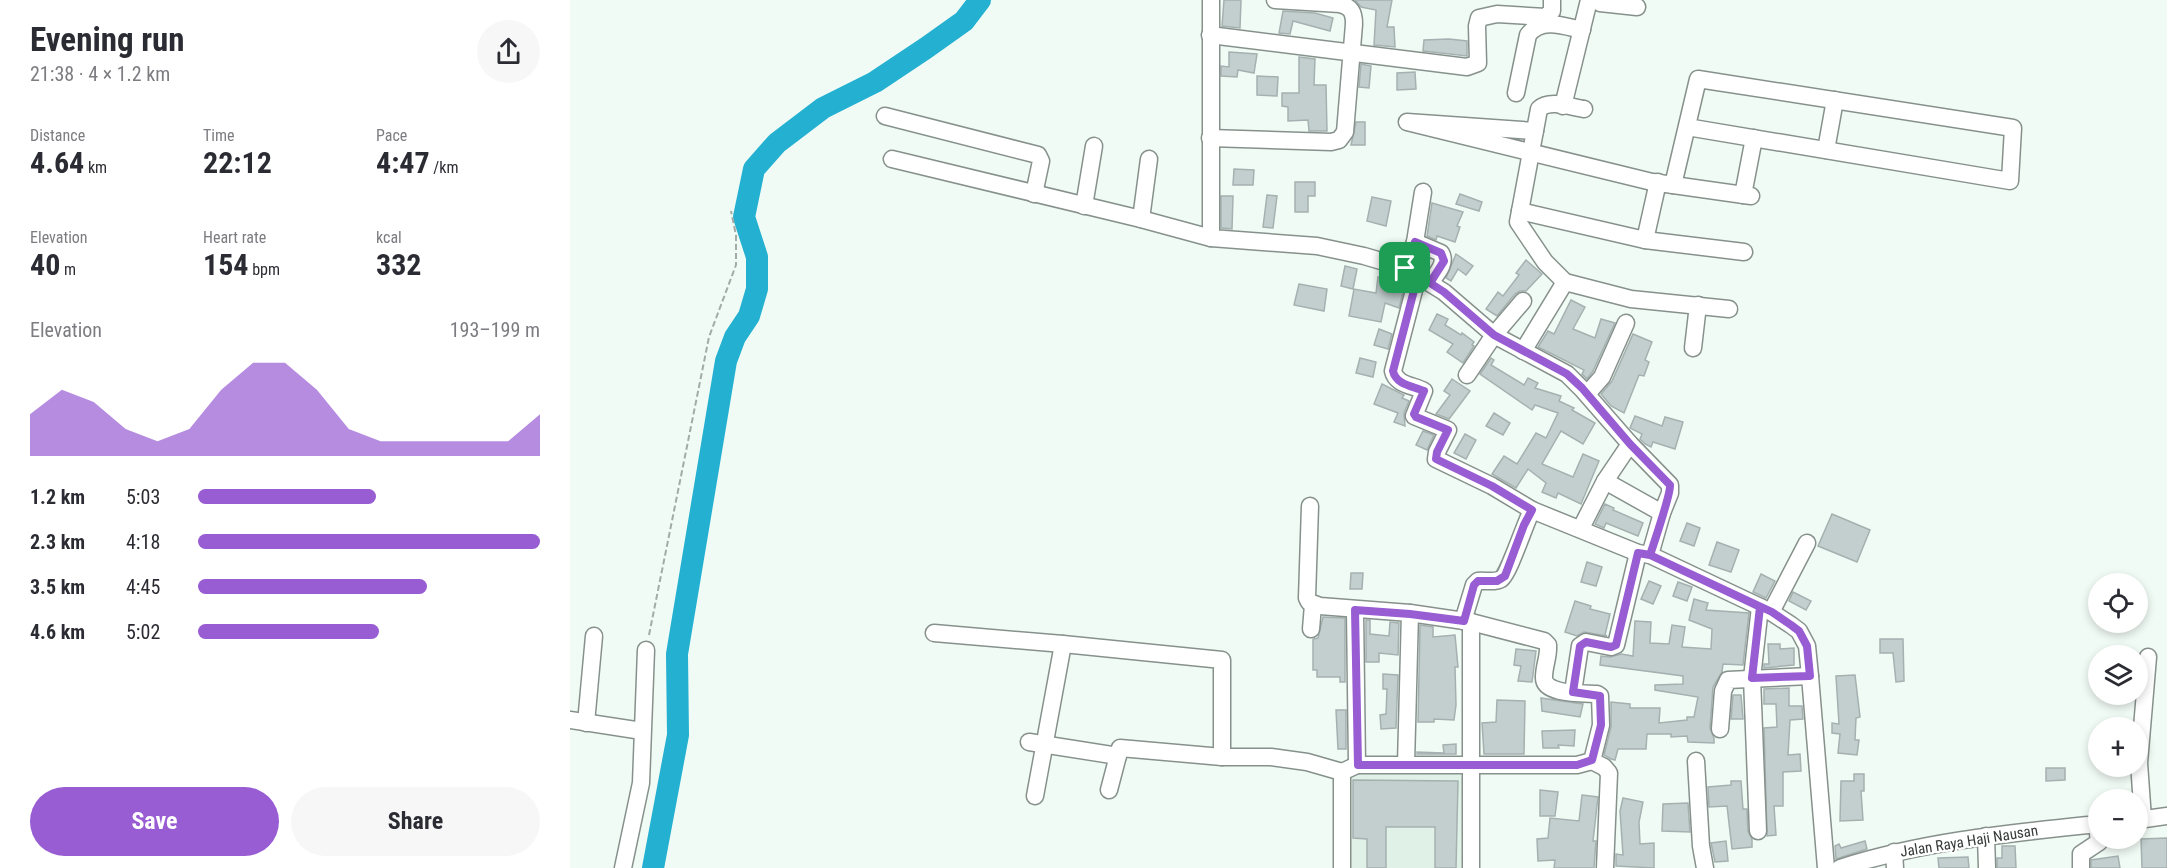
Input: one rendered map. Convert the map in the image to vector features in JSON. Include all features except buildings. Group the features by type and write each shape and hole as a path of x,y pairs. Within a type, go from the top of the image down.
{"street":[{"path":"1211,0 1211,238"},
{"path":"1210,138 1331,142 1340,140 1345,132 1354,18 1350,8 1340,4 1275,0"},
{"path":"1210,35 1472,67 1478,63 1477,26 1479,18 1497,14 1546,17 1552,11 1552,0"},
{"path":"1563,106 1582,30 1594,1 1637,7"},
{"path":"1516,93 1528,35 1534,27 1552,24 1582,30"},
{"path":"1645,240 1687,126 1698,79 2013,128 2010,181 1687,126"},
{"path":"1826,150 1835,100"},
{"path":"1584,109 1550,104 1539,109 1518,222 1545,262 1565,282 1631,298 1729,309"},
{"path":"885,116 1038,155 1041,161 1034,194"},
{"path":"1535,130 1407,122 1665,184 1747,195 1754,138"},
{"path":"1084,206 1094,146"},
{"path":"892,159 1211,238 1317,246 1364,256 1418,276 1444,292 1494,335 1567,374 1670,485 1670,493 1644,554 1616,645 1611,647 1586,642 1580,646 1573,692"},
{"path":"1141,219 1149,159"},
{"path":"1423,192 1415,242 1418,276 1393,371 1395,378 1424,391 1414,414 1416,417 1448,430 1436,459 1492,486 1532,510 1644,554 1766,609 1791,625 1804,638 1810,676 1826,868"},
{"path":"1520,211 1645,240 1744,252"},
{"path":"1415,242 1441,253 1443,257 1443,264 1418,276"},
{"path":"1523,351 1565,282"},
{"path":"1467,375 1494,335 1523,301"},
{"path":"1693,348 1698,305"},
{"path":"1587,394 1602,377 1626,323"},
{"path":"1581,528 1605,481 1630,444"},
{"path":"1605,481 1662,513"},
{"path":"1310,506 1307,598 1313,605 1467,622 1544,641 1548,645 1544,676 1545,685 1549,689 1600,696 1601,725 1592,760"},
{"path":"1471,868 1472,765 1467,622 1474,585 1478,581 1497,581 1505,576 1532,510"},
{"path":"1758,831 1752,678 1766,609 1807,543"},
{"path":"1311,629 1313,605"},
{"path":"1342,868 1350,769 1355,610"},
{"path":"1406,764 1410,614"},
{"path":"934,633 1221,660 1222,757"},
{"path":"594,636 578,722 642,731"},
{"path":"1035,796 1037,743 1063,644"},
{"path":"623,868 640,783 646,650"},
{"path":"1720,729 1722,702 1727,681 1810,676"},
{"path":"2139,789 2139,763 2144,705"},
{"path":"1037,743 1118,756"},
{"path":"1109,790 1120,748 1222,757 1271,757 1350,769 1406,764 1577,765 1592,760 1609,773 1605,868"},
{"path":"1696,761 1701,846 1705,868"},
{"path":"2148,818 2167,816"},
{"name":"Jalan Raya Haji Nausan","path":"1840,868 1894,860 1986,836 2088,825"},
{"path":"1986,836 1987,868"},
{"path":"2080,868 2081,854 2088,849"}],"path":[{"path":"646,650 709,337 736,265 736,235 731,211"}],"shaded area":[{"path":"1466,770 1464,868 1348,868 1347,774"}],"waterway":[{"path":"653,868 678,735 677,654 726,361 735,337 749,316 757,289 757,257 744,217 754,169 777,143 823,108 875,82 926,48 964,21 980,0"}],"route":[{"path":"1405,268 1415,242 1441,253 1443,264 1430,283 1444,292 1494,335 1567,374 1582,388 1630,444 1655,467 1670,485 1670,493 1650,555 1772,612 1799,631 1807,646 1810,676 1752,678 1760,607 1650,555 1638,553 1616,645 1611,647 1586,642 1580,646 1573,692 1600,696 1601,725 1592,760 1584,765 1358,765 1355,610 1464,621 1474,585 1478,581 1497,581 1505,576 1532,510 1492,486 1436,459 1448,430 1414,416 1424,391 1397,380 1393,371 1418,275 1405,268"}]}
